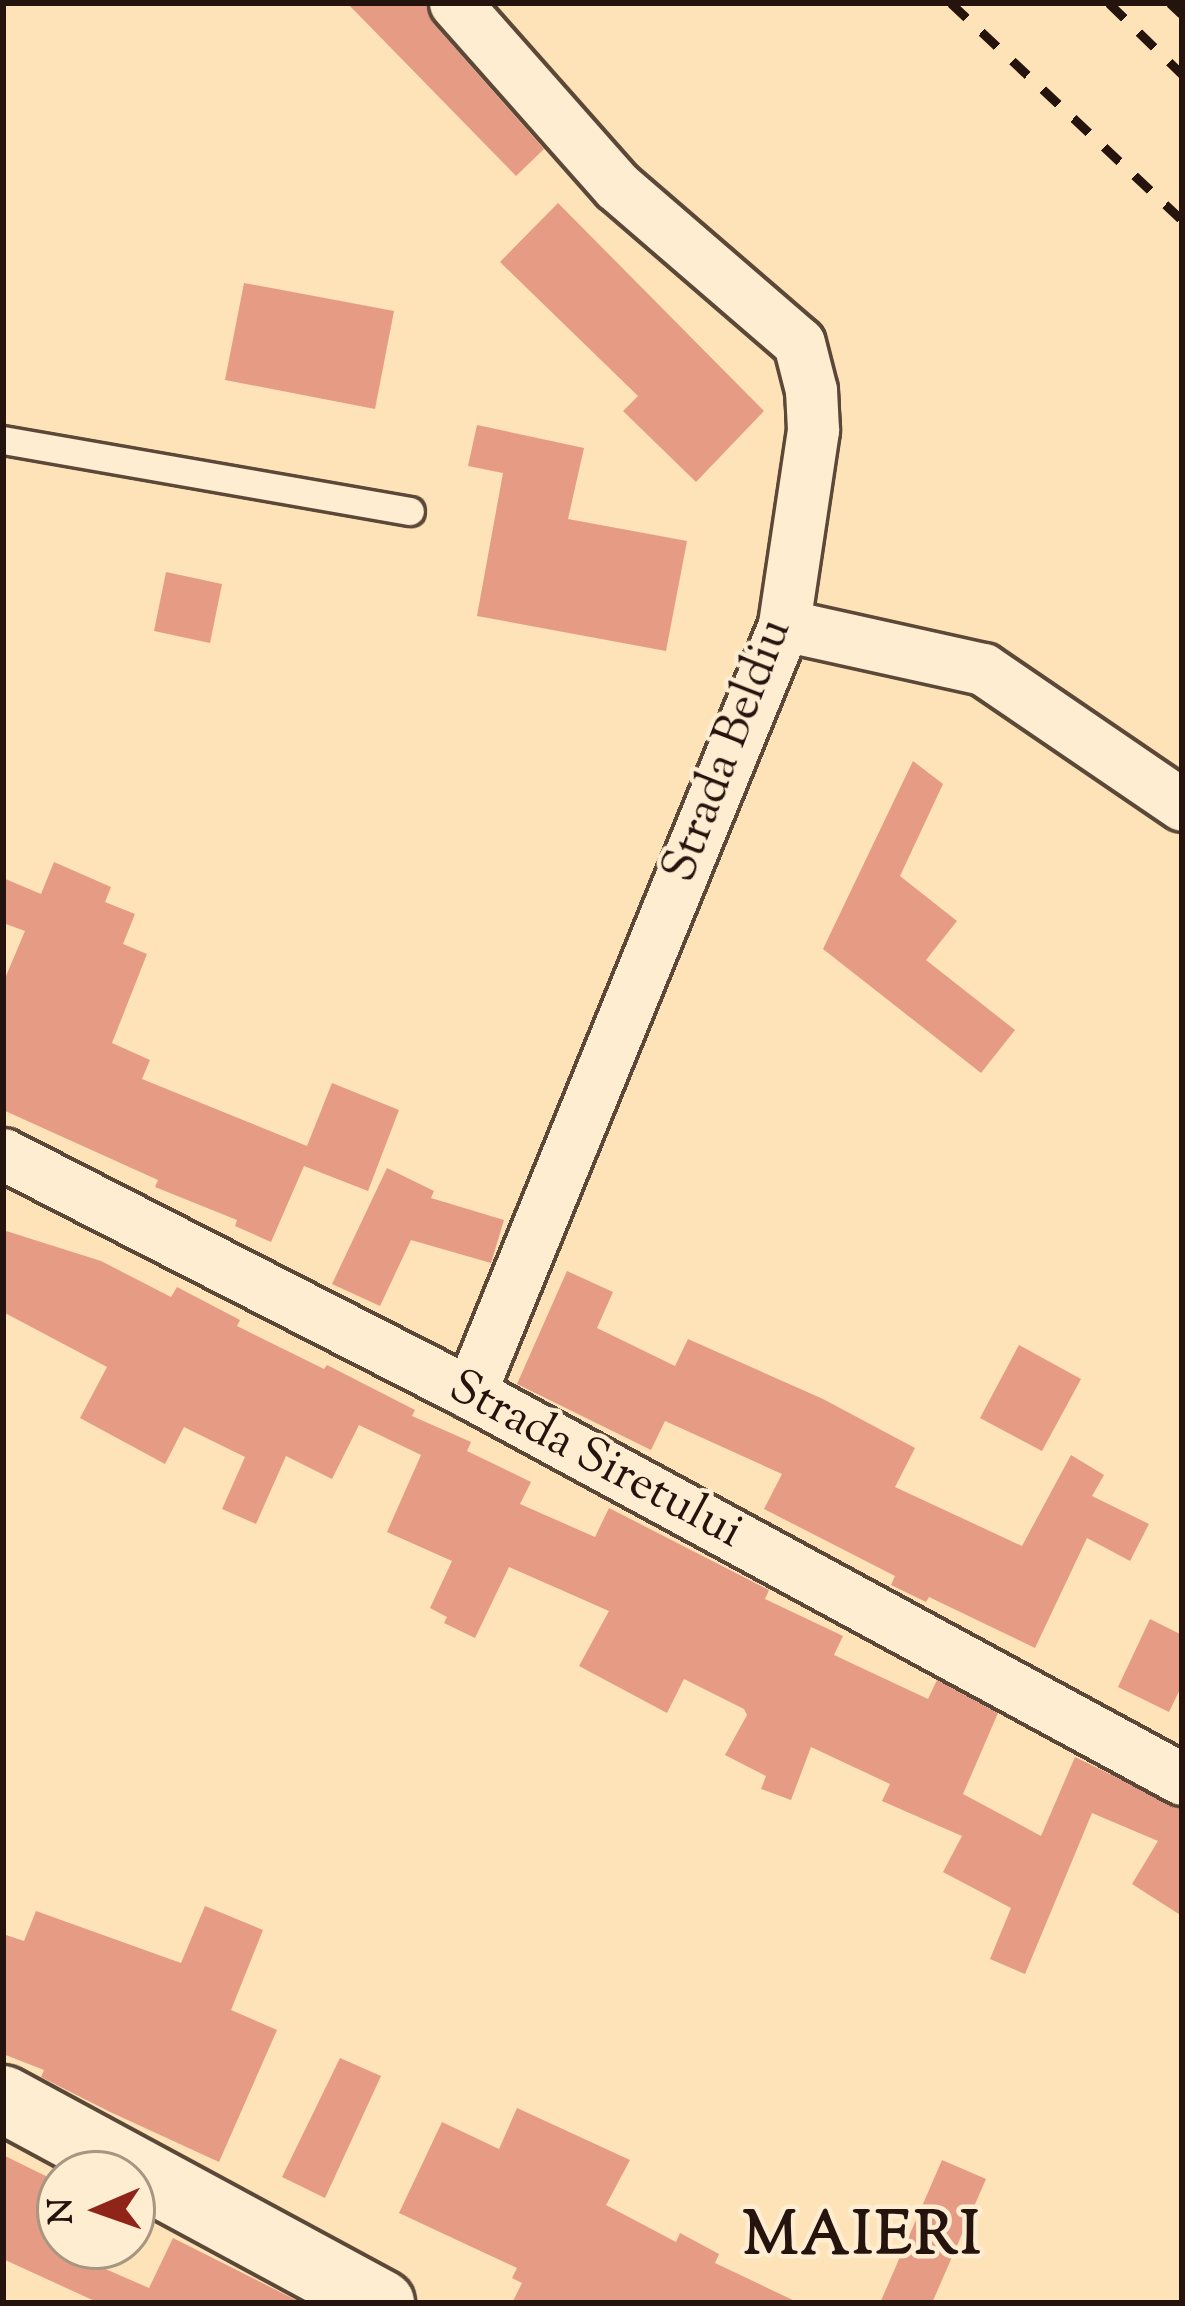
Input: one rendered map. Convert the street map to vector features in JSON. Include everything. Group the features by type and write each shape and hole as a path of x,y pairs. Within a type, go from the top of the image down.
{"street":[{"name":"Strada Beldiu","path":"455,3 617,186 799,344 812,390 813,430 784,625 470,1393"},
{"path":"784,625 982,669 1182,805"},
{"name":"Strada Siretului","path":"3,1154 470,1393 1182,1779"},
{"path":"3,2099 381,2303"}],"lane":[{"path":"3,440 410,512"}],"building":[{"path":"347,3 426,3 433,23 544,149 516,176"},
{"path":"558,203 764,411 696,482 623,411 638,396 500,262"},
{"path":"244,283 394,311 375,409 225,380"},
{"path":"477,425 584,448 568,519 687,541 666,651 477,616 503,473 468,466"},
{"path":"166,572 222,584 210,643 154,631"},
{"path":"913,761 943,784 900,876 957,921 926,960 1015,1030 981,1073 823,949"},
{"path":"54,862 111,887 105,902 135,914 123,944 147,954 112,1043 150,1060 142,1079 307,1146 332,1083 399,1110 368,1191 304,1166 271,1242 235,1226 237,1220 155,1187 158,1180 3,1110 3,983 25,931 3,923 3,878 41,894"},
{"path":"387,1168 434,1191 431,1198 504,1220 491,1263 411,1240 380,1306 332,1284"},
{"path":"3,1230 101,1261 171,1297 177,1287 240,1320 237,1326 324,1369 327,1365 415,1410 412,1416 471,1442 467,1451 531,1482 520,1504 595,1537 609,1508 769,1590 765,1599 843,1636 834,1655 928,1699 937,1680 998,1713 963,1794 1041,1836 1075,1757 1182,1809 1182,1916 1132,1884 1158,1841 1092,1813 1025,1974 990,1959 1011,1908 943,1872 962,1836 882,1801 890,1784 811,1747 791,1800 761,1789 766,1776 725,1755 747,1715 744,1709 684,1679 667,1713 579,1666 609,1611 509,1567 475,1638 444,1623 447,1617 430,1608 452,1561 387,1532 421,1455 359,1425 332,1479 286,1456 256,1524 222,1509 245,1457 184,1427 165,1464 80,1418 107,1367 3,1312"},
{"path":"567,1271 613,1292 597,1328 675,1366 688,1339 823,1399 915,1448 895,1487 1022,1546 1071,1455 1104,1475 1092,1496 1149,1524 1130,1561 1087,1538 1035,1648 929,1597 926,1602 891,1585 895,1576 764,1509 782,1474 665,1421 651,1450 517,1384"},
{"path":"1019,1345 1081,1379 1042,1451 980,1418"},
{"path":"1150,1619 1182,1635 1182,1685 1169,1712 1118,1687"},
{"path":"205,1906 263,1930 231,2010 277,2030 219,2162 41,2077 44,2070 3,2054 3,1934 24,1941 36,1911 181,1963"},
{"path":"340,2058 381,2076 325,2198 282,2177"},
{"path":"517,2108 630,2160 606,2205 676,2242 680,2233 719,2254 715,2263 799,2303 512,2303 522,2283 512,2278 517,2268 399,2213 442,2122 499,2149"},
{"path":"3,2155 36,2171 36,2270 108,2270 149,2288 173,2238 302,2303 99,2303 3,2259"},
{"path":"942,2160 986,2179 932,2303 880,2303"}],"railway":[{"path":"951,3 1182,220"},
{"path":"1109,3 1182,74"},
{"path":"1170,3 1182,14"}],"district":[{"name":"MAIERI","path":"863,2238"}]}
